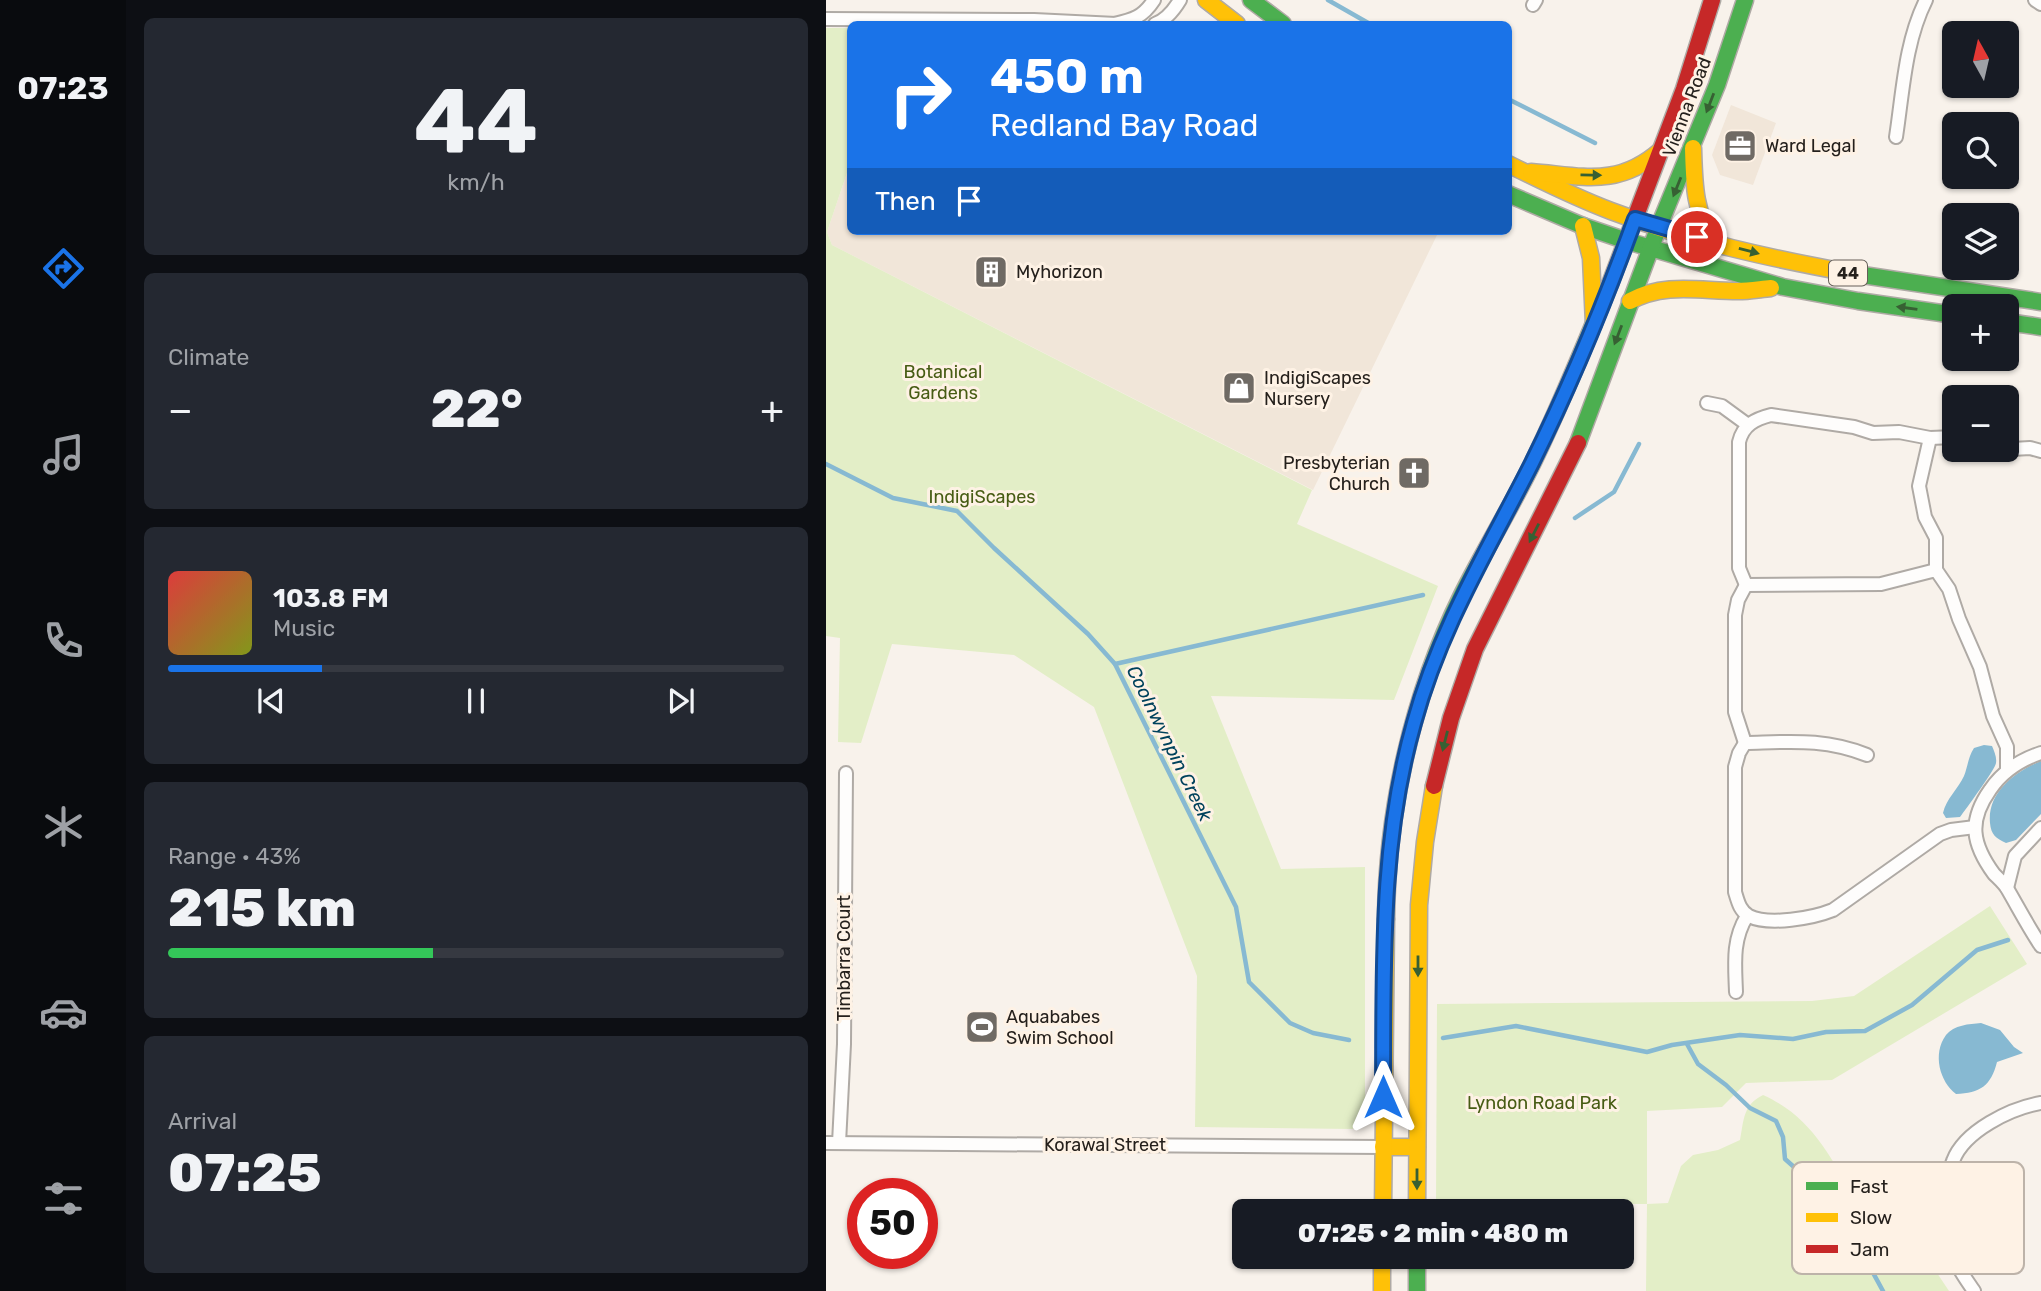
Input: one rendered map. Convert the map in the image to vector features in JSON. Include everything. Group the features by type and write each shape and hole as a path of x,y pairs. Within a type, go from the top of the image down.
{"main road":[{"path":"1206,0 1233,21"},
{"path":"1251,0 1279,21"},
{"name":"Vienna Road","path":"1383,1199 1386,887 1397,801 1413,724 1461,597 1534,460 1594,324 1684,89 1712,0"},
{"name":"Vienna Road","path":"1417,1199 1420,893 1429,819 1451,718 1475,649 1565,472 1584,428 1659,226 1693,148 1745,0"},
{"path":"1693,148 1695,199 1699,218 1714,242"},
{"path":"1516,168 1610,175 1641,166 1661,150"},
{"name":"44","path":"1516,168 1572,195 1635,219 1796,264 2041,302"},
{"name":"44","path":"1512,196 1583,226 1627,241 1783,287 1942,313"},
{"path":"1583,226 1591,258 1594,324"},
{"path":"1630,301 1660,289 1741,291 1783,287"},
{"path":"2019,324 2041,327"},
{"path":"1383,1147 1417,1147"},
{"path":"1382,1269 1382,1291"},
{"path":"1417,1269 1417,1291"}],"street":[{"path":"1127,21 1146,13 1154,0"},
{"path":"1162,21 1180,0"},
{"path":"1896,137 1910,43 1915,21 1926,0"},
{"path":"2035,0 2041,4"},
{"path":"826,19 1054,21"},
{"path":"1707,403 1722,406 1748,425"},
{"path":"1745,743 1735,712 1735,615 1738,600 1746,585 1738,560 1741,433 1759,418 1771,415 1854,427 1873,433 1899,432 1942,438"},
{"path":"1930,438 1919,486 1925,517 1936,538 1936,570 1949,589 1980,667 1993,716 2007,747 2007,771"},
{"path":"2019,449 2041,451"},
{"path":"1746,585 1881,584 1936,570"},
{"path":"1745,743 1820,741 1867,755"},
{"path":"1745,743 1738,753 1735,767 1735,892 1739,907 1747,916 1769,919 1818,916 1833,910 1940,834 1975,827"},
{"path":"2007,747 2028,757"},
{"path":"2041,753 2028,757 1997,780 1980,805 1975,827 1985,861 2007,888 2017,910 2041,946"},
{"name":"Timbarra Court","path":"832,1143 844,1044 846,774"},
{"path":"1985,861 2004,860 2015,856 2041,828"},
{"path":"2007,888 2015,856"},
{"path":"1736,992 1734,944 1739,928 1747,916"},
{"path":"1953,1162 1966,1140 2009,1111 2022,1106 2041,1104 2041,1094"},
{"name":"Korawal Street","path":"832,1143 1383,1147"},
{"path":"1963,1274 1974,1291"}],"shaded area":[{"path":"1731,105 1776,123 1753,185 1720,175 1712,155"},
{"path":"847,173 847,235 1437,235 1313,490 832,245 827,232"}],"green space":[{"name":"IndigiScapes","path":"826,28 847,28 847,173 827,232 832,245 1312,490 1297,524 1438,586 1394,700 1211,696 1281,869 1365,867 1365,1120 1361,1126 1352,1129 1195,1127 1197,976 1094,707 1014,655 892,644 861,743 838,742 840,638 826,636"},
{"name":"Lyndon Road Park","path":"1990,906 2027,964 1832,1080 1746,1083 1722,1107 1647,1111 1647,1204 1634,1204 1634,1199 1436,1199 1437,1004 1812,1001 1854,996"},
{"path":"1763,1095 1780,1104 1807,1126 1833,1162 1792,1162 1792,1274 1938,1274 1949,1291 1646,1291 1647,1204 1668,1203 1681,1166 1693,1155 1718,1150 1740,1140 1748,1108"}],"water":[{"path":"1984,745 1992,746 1995,766 1960,817 1946,818 1943,813 1964,776 1972,751"},
{"path":"2041,761 2041,814 2016,840 2006,843 1997,838 1992,830 1990,812 1993,802 1998,792 2013,777"},
{"path":"1981,1023 2000,1030 2014,1047 2023,1053 1997,1062 1983,1087 1956,1094 1942,1075 1939,1051 1942,1042 1953,1029"}],"waterway":[{"path":"1328,0 1365,21"},
{"path":"1512,101 1595,143"},
{"path":"1575,518 1614,492 1639,444"},
{"name":"Coolnwynpin Creek","path":"826,464 893,498 957,511 1088,634 1115,664 1236,907 1249,982 1290,1023 1313,1033 1349,1040"},
{"path":"1115,664 1423,595"},
{"name":"Coolnwynpin Creek","path":"1443,1038 1516,1026 1647,1052 1672,1045 1740,1035 1793,1039 1826,1032 1865,1031 1912,1005 1977,950 2008,940"},
{"name":"Coolnwynpin Creek","path":"1687,1044 1698,1064 1750,1108 1776,1121 1783,1137 1785,1159 1792,1165"},
{"name":"Coolnwynpin Creek","path":"1874,1274 1883,1291"}],"traffic: fast":[{"path":"1251,0 1279,21"},
{"path":"1578,443 1659,226 1717,85 1745,0"},
{"path":"1512,196 1583,226 1627,241 1783,287 1942,313"},
{"path":"1856,274 2041,302"},
{"path":"1386,919 1391,836 1398,794 1406,753 1430,672 1462,595 1544,438 1610,284"},
{"path":"2019,324 2041,327"},
{"path":"1417,1269 1417,1291"}],"traffic: slow":[{"path":"1206,0 1233,21"},
{"path":"1693,148 1699,208 1714,242"},
{"path":"1531,172 1584,177 1615,175 1645,162 1661,150"},
{"path":"1512,166 1598,206 1641,222 1763,255 1856,274"},
{"path":"1583,226 1591,258 1594,324"},
{"path":"1630,301 1656,291 1670,289 1738,291 1771,288"},
{"path":"1417,1199 1419,905 1434,786"},
{"path":"1383,1199 1386,919"},
{"path":"1383,1147 1417,1147"},
{"path":"1382,1269 1382,1291"}],"traffic: jam":[{"path":"1610,284 1684,89 1712,0"},
{"path":"1434,786 1451,718 1475,649 1578,443"}],"place":[{"name":"Ward Legal","path":"1740,146"},
{"name":"Myhorizon","path":"991,272"},
{"name":"IndigiScapes Nursery","path":"1239,388"},
{"name":"Presbyterian Church","path":"1414,473"},
{"name":"Aquababes Swim School","path":"982,1027"}],"route":[{"path":"1383,1097 1384,926 1389,851 1413,724 1438,652 1461,597 1534,460 1616,272 1635,219 1697,237"}],"park label":[{"name":"Botanical Gardens","path":"943,382"}]}
